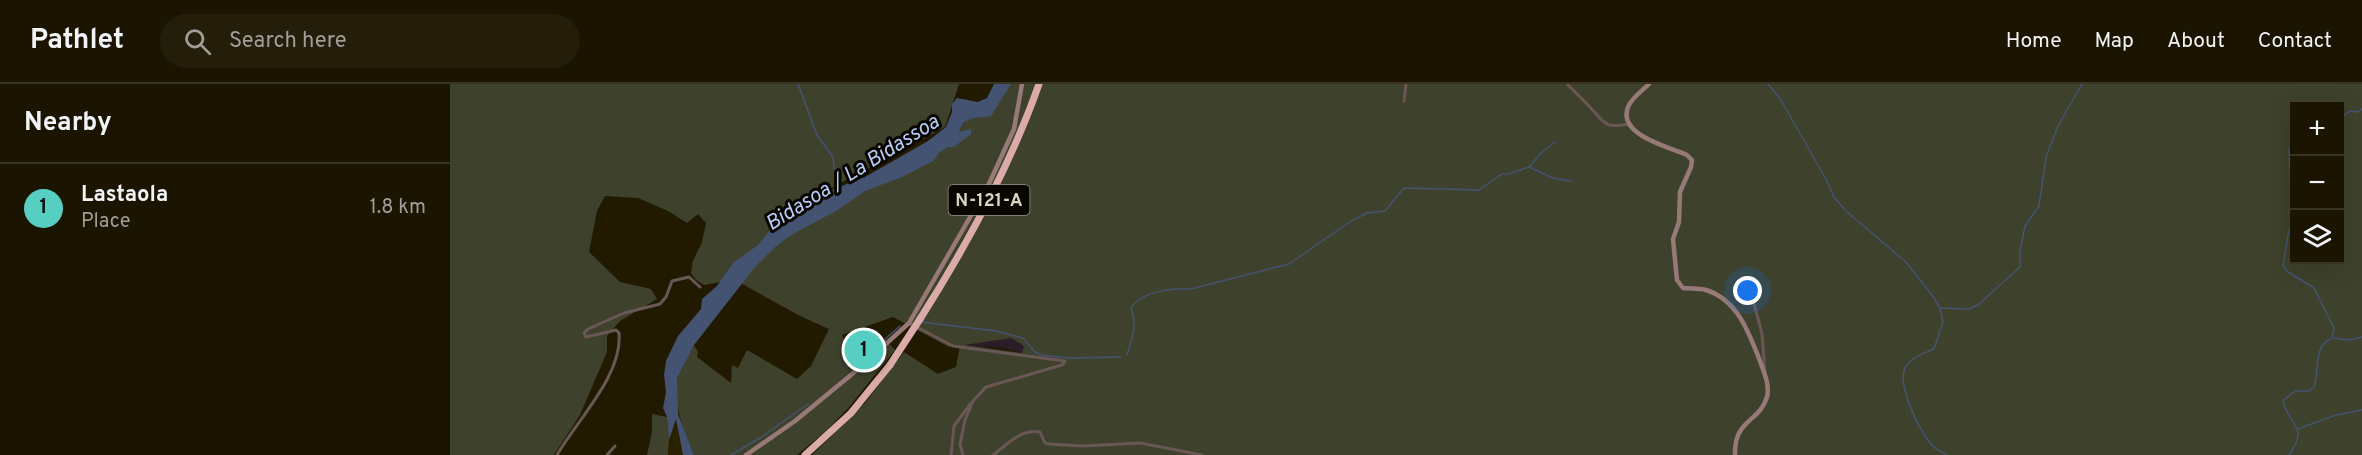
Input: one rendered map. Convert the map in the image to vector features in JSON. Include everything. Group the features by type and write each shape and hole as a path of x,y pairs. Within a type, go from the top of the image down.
{"highway":[{"name":"N-121-A","path":"805,455 851,413 890,365 920,320 955,262 998,182 1020,136 1039,84"}],"street":[{"path":"746,455 804,414 909,323 988,186 1014,129 1022,84"},
{"path":"1404,101 1406,84"},
{"path":"1567,84 1602,122 1612,126 1629,124"},
{"path":"1649,84 1630,104 1627,117 1629,124 1638,134 1688,155 1692,160 1680,192 1679,222 1673,239 1677,280 1683,288 1706,290 1724,300 1735,310 1748,329 1765,376"},
{"path":"558,455 603,385 616,362 620,346 619,333 616,330 592,337 584,333 624,313 660,304 666,297 672,281 689,278 700,287"},
{"path":"1735,455 1737,436 1747,421 1759,412 1768,393 1762,334 1749,284"},
{"path":"909,323 954,346 1065,360 1062,365 989,385 954,426 951,455"},
{"path":"963,455 960,444 965,420 973,401"},
{"path":"993,455 1015,438 1032,430 1040,432 1045,443 1049,444 1093,446 1140,443 1202,455"},
{"path":"607,455 615,446"}],"shaded area":[{"path":"1011,338 1024,346 1022,353 1000,347 961,346"}],"green space":[{"path":"450,84 959,84 945,127 792,209 762,244 721,282 704,285 691,273 706,223 698,214 687,223 668,211 638,198 605,196 597,211 589,252 620,282 651,289 657,299 620,321 607,336 607,352 580,415 554,455 450,455"},
{"path":"1002,84 2362,84 2362,455 812,455 865,403 904,352 938,374 956,367 960,346 949,347 893,317 842,335 850,349 864,360 886,340 895,350 849,407 827,430 797,455 694,455 677,405 676,385 683,363 694,345 698,352 697,357 731,383 732,365 738,368 747,350 797,379 811,366 829,329 800,316 737,281 753,256 970,118 991,107","holes":["1011,338 1024,346 1022,353 965,345"]},
{"path":"652,414 667,417 668,455 647,455 652,432"}],"sand":[{"path":"674,419 676,419 683,455 668,455"}],"water":[{"path":"994,84 1011,84 991,116 972,118 964,122 959,132 971,129 971,134 954,147 948,147 940,152 933,161 902,177 865,191 838,210 791,235 755,267 694,345 677,378 678,414 694,455 683,455 676,419 669,440 667,417 663,408 666,392 664,375 666,361 678,336 701,309 702,299 717,286 733,263 758,245 784,213 803,201 809,204 839,187 865,177 928,141 946,127 952,112 952,104 957,98 978,102 987,98"}],"waterway":[{"path":"798,84 817,135 833,157 836,184 833,191"},
{"path":"1768,84 1781,100 1834,197 1846,211 1906,262 1940,308 1943,322 1934,349 1912,360 1906,366 1904,384 1911,409 1923,433 1935,448 1947,455"},
{"path":"1940,308 1969,309 1978,305 2020,267 2020,251 2025,226 2039,206 2046,157 2058,126 2082,84"},
{"name":"Bidasoa / La Bidassoa","path":"966,118 984,105"},
{"path":"2344,115 2350,111 2358,112 2362,109"},
{"path":"1530,166 1555,142"},
{"path":"2289,455 2298,438 2298,431 2283,401 2295,391 2309,391 2314,387 2319,353 2326,342 2332,338 2334,328 2314,288 2288,272 2283,266 2293,219 2290,148"},
{"path":"1127,355 1134,326 1131,307 1143,297 1167,290 1191,289 1289,264 1351,221 1367,213 1385,211 1404,188 1479,190 1502,174 1529,167 1553,178 1571,181"},
{"path":"921,322 996,331 1023,338 1035,352 1041,355 1069,358 1121,357"},
{"path":"884,340 900,326"},
{"path":"2334,338 2349,340 2362,337"},
{"path":"731,455 760,438 808,404"},
{"path":"2298,429 2336,415 2362,410"}],"place":[{"name":"Lastaola","path":"864,350"}]}
